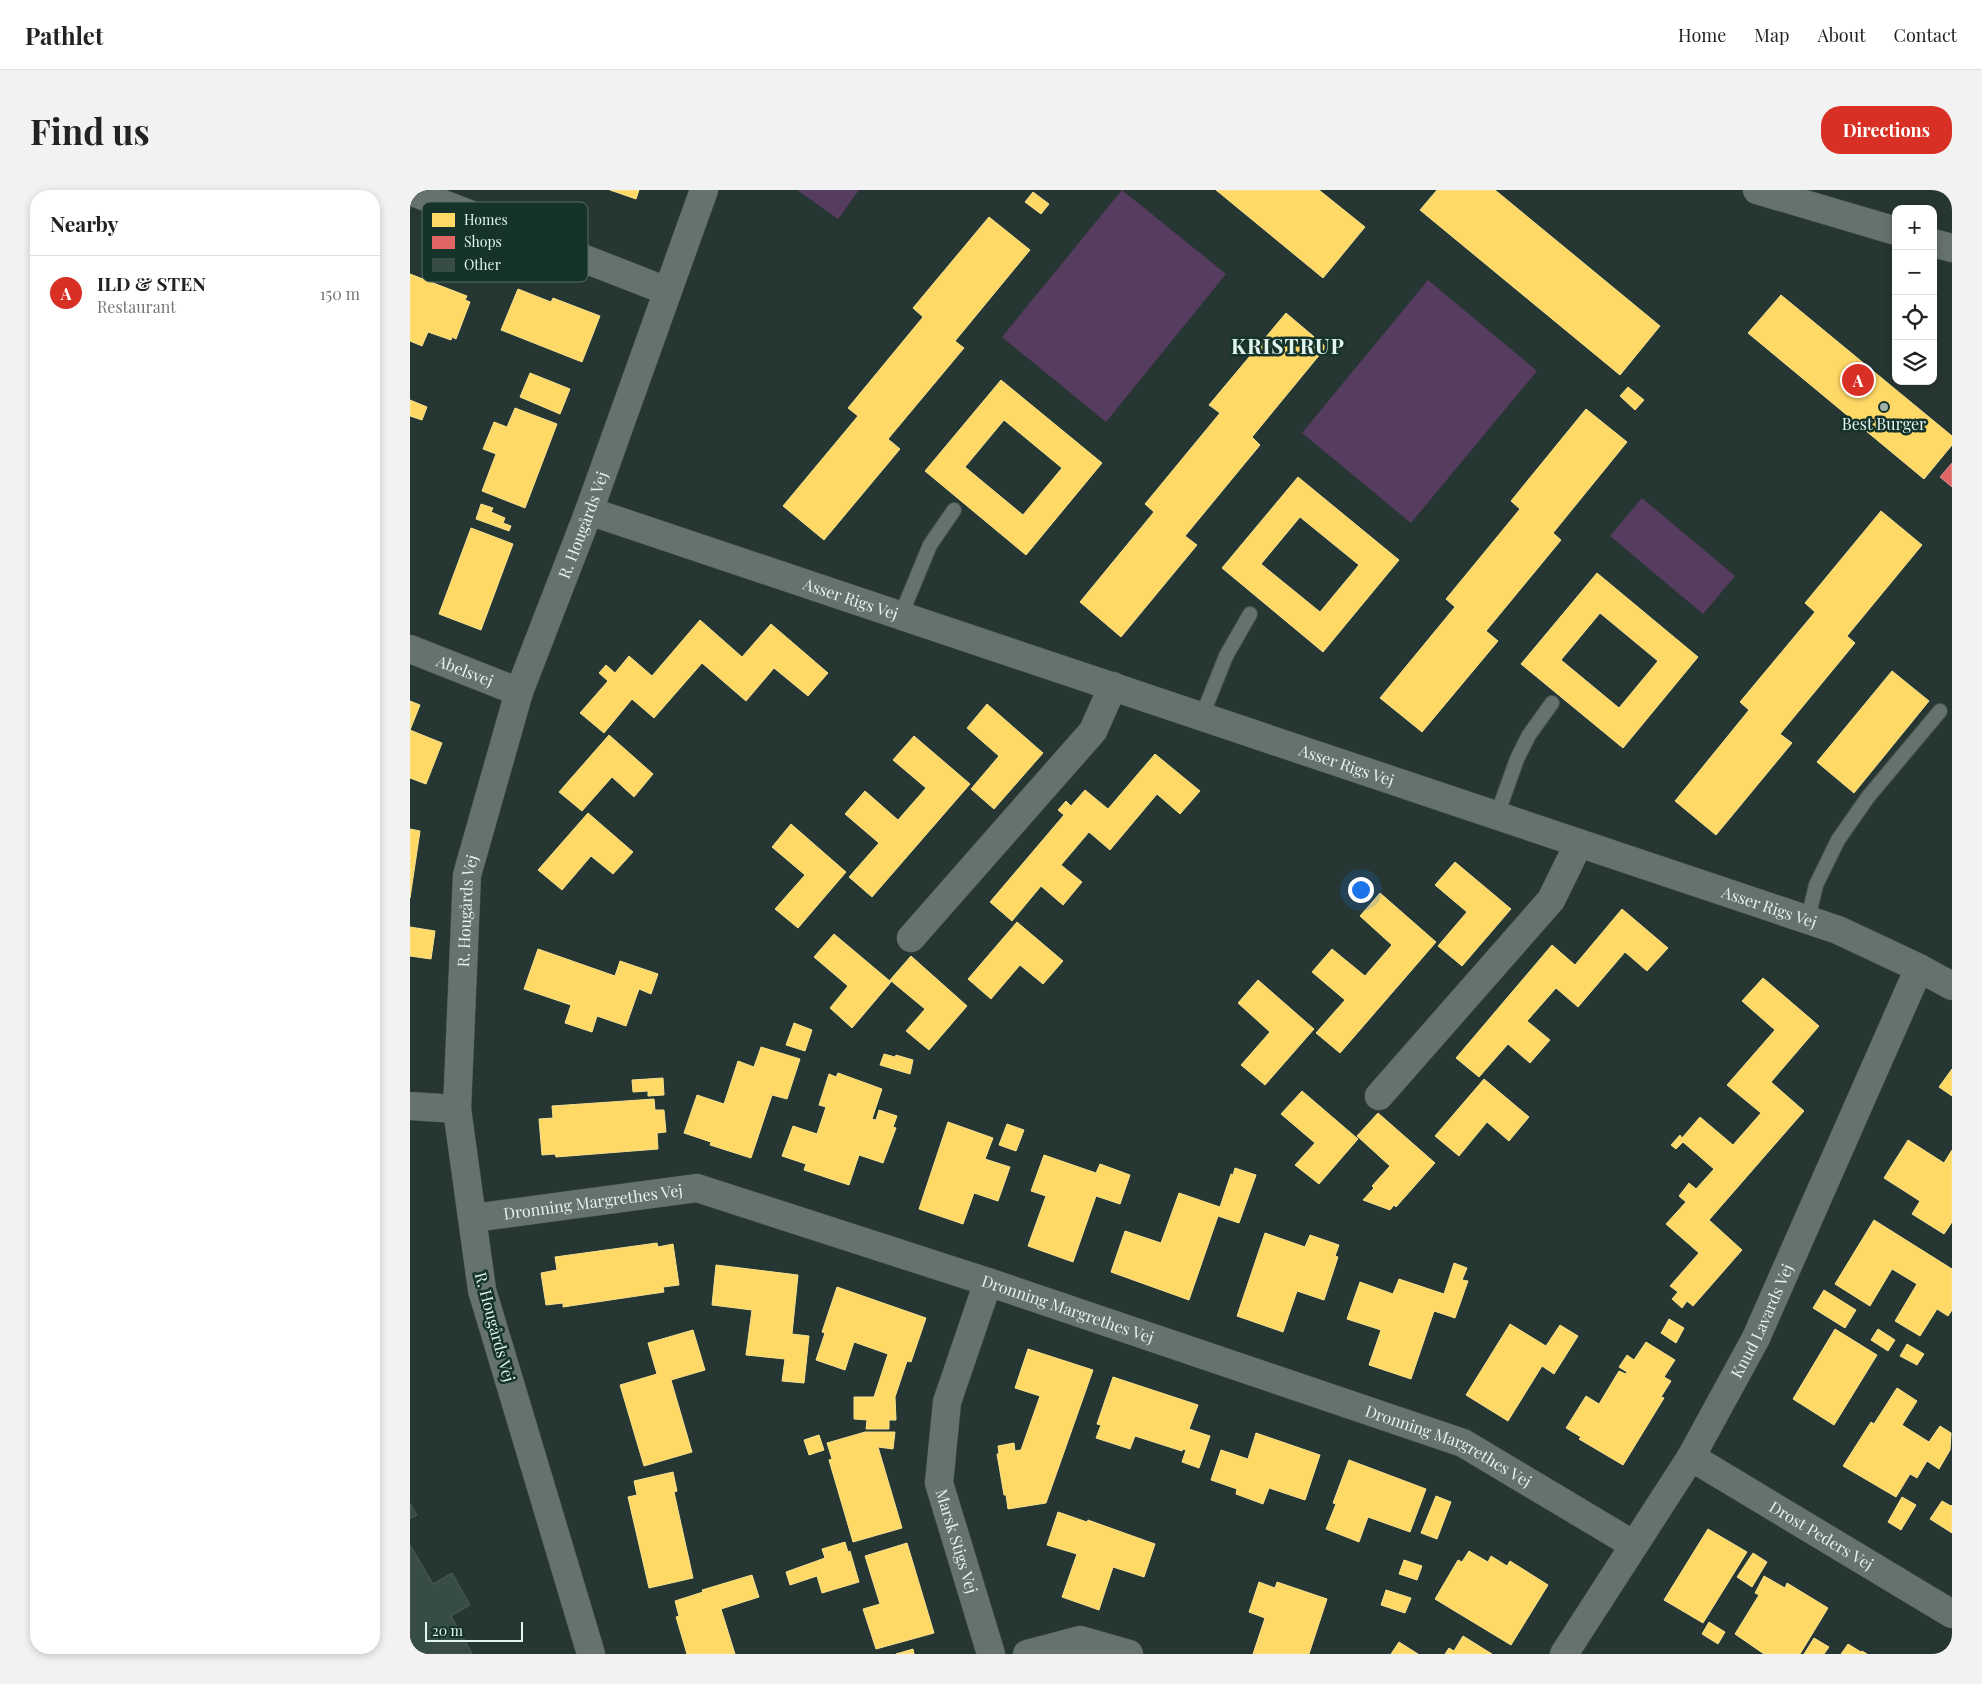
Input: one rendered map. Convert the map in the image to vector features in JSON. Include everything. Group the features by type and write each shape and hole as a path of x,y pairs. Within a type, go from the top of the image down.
{"street":[{"name":"R. Hougårds Vej","path":"591,1654 482,1290 457,1109 467,875 519,692 589,511 704,190"},
{"path":"1758,190 1892,231"},
{"path":"410,191 438,202"},
{"path":"1937,244 1952,248"},
{"path":"588,260 667,291"},
{"name":"Asser Rigs Vej","path":"589,511 1808,919 1838,930 1919,968 1952,986"},
{"name":"Abelsvej","path":"410,649 519,692"},
{"path":"911,938 1093,731 1112,686"},
{"path":"1379,1096 1551,900 1579,843"},
{"name":"Knud Lavards Vej","path":"1564,1654 1691,1457 1756,1338 1919,968"},
{"path":"410,1106 457,1109"},
{"name":"Dronning Margrethes Vej","path":"473,1218 697,1188 988,1282 1464,1443 1634,1545"},
{"name":"Marsk Stigs Vej","path":"988,1282 947,1402 939,1483 991,1654"},
{"name":"Drost Peders Vej","path":"1691,1457 1952,1614"},
{"path":"1027,1654 1080,1640 1129,1654"}],"lane":[{"path":"901,615 930,545 954,510"},
{"path":"1202,716 1226,656 1250,614"},
{"path":"1497,815 1517,759 1528,736 1552,703"},
{"path":"1808,919 1816,885 1838,840 1868,797 1940,711"}],"shaded area":[{"path":"797,190 859,190 838,219"},
{"path":"1122,190 1226,274 1106,422 1002,337"},
{"path":"1428,280 1537,371 1411,523 1302,433"},
{"path":"1642,498 1735,576 1703,614 1610,536"}],"building: Homes":[{"path":"610,190 639,190 636,199"},
{"path":"1216,190 1319,190 1365,227 1323,278"},
{"path":"1437,190 1495,190 1660,326 1620,375 1420,210"},
{"path":"1033,192 1049,204 1041,214 1025,202"},
{"path":"989,217 1030,250 955,341 964,348 888,439 900,449 824,540 783,506 858,416 848,408 923,317 913,308"},
{"path":"410,274 422,279 422,282 431,282 467,296 465,300 470,302 456,339 452,337 451,340 428,332 422,346 410,341"},
{"path":"518,289 551,302 553,298 600,316 582,362 501,330"},
{"path":"1781,295 1952,436 1952,445 1924,479 1748,333"},
{"path":"1286,313 1326,347 1252,437 1260,445 1185,536 1197,545 1121,637 1080,602 1154,512 1145,504 1220,413 1209,405"},
{"path":"530,373 570,389 560,414 520,397"},
{"path":"1001,380 1102,463 1026,555 925,471","holes":["1004,420 1062,468 1023,515 965,467"]},
{"path":"1628,387 1644,400 1635,410 1620,396"},
{"path":"410,400 427,407 422,420 410,416"},
{"path":"515,408 557,424 525,508 482,491 496,454 483,449 494,422 507,427"},
{"path":"1586,409 1627,442 1553,533 1561,540 1486,631 1498,641 1422,732 1380,698 1455,607 1446,599 1520,509 1511,501"},
{"path":"1298,477 1399,560 1323,652 1222,568","holes":["1300,517 1359,565 1320,612 1261,564"]},
{"path":"481,504 493,508 491,512 505,518 503,523 511,526 509,531 476,519"},
{"path":"1881,511 1922,545 1847,636 1855,643 1780,734 1792,743 1716,835 1675,801 1749,710 1740,702 1815,612 1805,603"},
{"path":"471,528 513,544 481,630 439,614"},
{"path":"1597,573 1698,657 1623,748 1521,664","holes":["1600,613 1658,661 1619,708 1561,660"]},
{"path":"700,620 742,657 771,624 828,673 808,696 774,668 746,701 702,663 654,718 632,699 604,733 580,713 608,681 599,673 606,665 615,673 629,656 652,676"},
{"path":"1892,671 1929,701 1854,793 1817,762"},
{"path":"410,701 420,705 410,730"},
{"path":"987,704 1043,753 994,809 971,789 999,756 967,728"},
{"path":"410,730 442,743 426,784 410,778"},
{"path":"609,735 653,774 634,797 612,777 582,811 559,792"},
{"path":"914,736 970,784 872,897 849,877 879,843 845,814 865,791 898,820 926,788 893,760"},
{"path":"1155,754 1200,791 1180,814 1157,794 1110,850 1089,832 1061,865 1082,882 1063,905 1041,886 1012,921 990,902 1064,815 1058,810 1066,801 1071,806 1085,790 1108,809"},
{"path":"588,813 633,852 613,874 591,856 562,890 538,870"},
{"path":"791,824 846,872 798,928 775,909 805,875 772,847"},
{"path":"410,829 420,831 410,898"},
{"path":"1455,862 1511,909 1462,966 1438,946 1467,912 1435,885"},
{"path":"1380,893 1436,942 1340,1053 1316,1033 1345,1000 1312,972 1332,949 1365,976 1392,945 1360,916"},
{"path":"1622,909 1668,948 1647,971 1625,952 1578,1007 1556,988 1527,1021 1550,1040 1530,1063 1508,1044 1479,1077 1456,1058 1552,945 1575,965"},
{"path":"1017,922 1063,961 1043,984 1020,965 991,999 968,979"},
{"path":"410,927 435,931 431,959 410,956"},
{"path":"834,934 891,982 852,1028 830,1008 848,986 814,957"},
{"path":"538,949 615,976 620,961 658,974 651,994 639,989 626,1026 597,1016 592,1032 565,1023 571,1005 524,989"},
{"path":"911,956 967,1006 929,1050 906,1031 925,1009 890,980"},
{"path":"1763,978 1819,1026 1771,1082 1804,1111 1709,1220 1742,1250 1693,1306 1687,1301 1682,1308 1672,1299 1678,1292 1670,1286 1699,1253 1666,1224 1686,1202 1679,1196 1689,1183 1696,1189 1714,1169 1683,1142 1676,1149 1671,1145 1680,1135 1682,1138 1700,1117 1733,1145 1761,1113 1727,1085 1775,1030 1742,1001"},
{"path":"1258,980 1314,1029 1265,1085 1241,1065 1270,1032 1238,1003"},
{"path":"794,1023 812,1030 805,1051 786,1045"},
{"path":"761,1047 800,1059 787,1099 772,1095 751,1158 710,1145 711,1142 684,1133 697,1095 724,1104 738,1061 754,1067"},
{"path":"884,1054 913,1060 910,1074 880,1065"},
{"path":"1952,1069 1952,1096 1939,1087"},
{"path":"838,1073 882,1089 872,1119 876,1120 879,1110 897,1116 893,1127 896,1128 883,1163 859,1155 849,1185 804,1170 806,1164 782,1156 793,1126 817,1134 826,1107 819,1105 829,1074 836,1077"},
{"path":"663,1078 664,1095 648,1096 648,1091 633,1092 632,1080"},
{"path":"1484,1079 1529,1117 1509,1141 1487,1122 1459,1156 1435,1136"},
{"path":"1302,1091 1358,1139 1319,1184 1295,1165 1315,1143 1281,1114"},
{"path":"654,1099 655,1110 664,1110 666,1132 657,1133 658,1149 556,1157 555,1154 542,1155 539,1119 553,1118 552,1106"},
{"path":"1378,1113 1435,1163 1396,1207 1394,1205 1390,1210 1363,1200 1374,1188 1372,1186 1390,1166 1357,1136"},
{"path":"948,1122 993,1138 985,1159 1010,1167 998,1201 974,1193 963,1224 919,1209"},
{"path":"1007,1124 1024,1130 1016,1151 999,1145"},
{"path":"1908,1140 1944,1163 1952,1150 1952,1222 1944,1234 1912,1214 1920,1201 1884,1178"},
{"path":"1044,1155 1096,1173 1100,1164 1130,1175 1120,1204 1096,1196 1073,1262 1028,1246 1046,1196 1031,1191"},
{"path":"1235,1168 1256,1175 1239,1223 1218,1216 1189,1300 1111,1272 1125,1231 1161,1243 1179,1193 1220,1207 1231,1174 1233,1175"},
{"path":"1874,1220 1952,1269 1952,1310 1948,1316 1937,1309 1920,1336 1895,1321 1917,1284 1892,1269 1870,1306 1835,1284"},
{"path":"1265,1233 1305,1247 1310,1235 1339,1245 1335,1256 1338,1257 1324,1300 1297,1291 1283,1332 1237,1316"},
{"path":"657,1243 658,1247 673,1244 679,1285 663,1287 664,1292 563,1307 563,1303 546,1305 541,1273 557,1270 555,1257"},
{"path":"1454,1263 1467,1268 1462,1280 1468,1281 1455,1318 1434,1311 1411,1379 1369,1365 1381,1330 1347,1319 1360,1282 1393,1294 1399,1279 1444,1294"},
{"path":"716,1265 798,1275 792,1334 809,1336 804,1383 782,1381 785,1359 746,1355 752,1310 712,1305"},
{"path":"837,1287 926,1318 911,1362 907,1361 895,1397 896,1420 889,1420 889,1429 866,1429 867,1420 854,1419 854,1397 874,1397 888,1354 854,1342 845,1370 816,1360 825,1333 822,1332"},
{"path":"1824,1290 1856,1310 1845,1328 1813,1308"},
{"path":"1669,1319 1684,1328 1676,1343 1661,1333"},
{"path":"1510,1324 1546,1346 1560,1325 1578,1336 1554,1374 1542,1366 1508,1421 1466,1395"},
{"path":"1835,1329 1877,1355 1834,1425 1793,1399"},
{"path":"1878,1329 1895,1340 1888,1351 1871,1340"},
{"path":"693,1330 705,1370 671,1380 692,1452 644,1466 620,1385 657,1374 648,1343"},
{"path":"1646,1342 1675,1360 1664,1377 1671,1381 1661,1397 1664,1398 1623,1465 1579,1439 1581,1437 1566,1428 1586,1396 1599,1404 1619,1371 1626,1374 1627,1372 1619,1367 1627,1355 1634,1360"},
{"path":"1907,1344 1924,1354 1917,1365 1900,1356"},
{"path":"1028,1349 1093,1370 1046,1503 1008,1509 997,1454 999,1454 998,1446 1014,1443 1015,1451 1021,1450 1040,1396 1015,1388"},
{"path":"1113,1377 1198,1405 1189,1429 1210,1436 1199,1468 1182,1462 1186,1450 1183,1449 1182,1451 1135,1436 1130,1449 1096,1438 1101,1425 1097,1424"},
{"path":"1897,1388 1917,1401 1902,1425 1929,1442 1940,1426 1951,1433 1950,1450 1939,1469 1927,1461 1917,1478 1910,1474 1896,1497 1843,1466 1871,1422 1874,1424"},
{"path":"865,1432 895,1432 893,1449 878,1447 902,1528 853,1542 829,1460 832,1459 827,1443"},
{"path":"1256,1433 1320,1455 1305,1500 1269,1488 1263,1504 1236,1494 1237,1489 1211,1480 1221,1450 1248,1459"},
{"path":"819,1435 824,1450 809,1455 804,1440"},
{"path":"1349,1460 1426,1489 1410,1532 1368,1517 1359,1542 1326,1529 1336,1504 1333,1503"},
{"path":"673,1472 677,1491 674,1492 693,1578 649,1588 628,1497 637,1495 634,1481"},
{"path":"1436,1496 1451,1502 1437,1539 1421,1533"},
{"path":"1902,1497 1916,1505 1901,1530 1888,1522"},
{"path":"1942,1501 1952,1505 1952,1533 1930,1519"},
{"path":"1058,1512 1087,1522 1088,1520 1155,1544 1144,1577 1113,1567 1099,1610 1062,1597 1077,1554 1047,1545"},
{"path":"1708,1529 1747,1552 1703,1623 1664,1600"},
{"path":"845,1542 848,1552 850,1551 859,1582 822,1593 817,1576 790,1585 786,1572 825,1558 822,1549"},
{"path":"907,1543 934,1633 876,1649 863,1609 880,1604 865,1556"},
{"path":"1469,1551 1488,1562 1491,1556 1507,1566 1510,1561 1548,1585 1511,1645 1435,1599 1458,1560 1462,1562"},
{"path":"1753,1553 1767,1562 1752,1587 1737,1577"},
{"path":"1404,1560 1422,1566 1417,1580 1399,1574"},
{"path":"752,1575 759,1597 721,1609 735,1654 687,1654 676,1617 679,1616 675,1601 703,1592 702,1590"},
{"path":"1764,1576 1785,1588 1787,1583 1828,1608 1800,1654 1764,1654 1735,1634 1759,1595 1755,1593"},
{"path":"1259,1582 1275,1588 1277,1582 1327,1599 1309,1654 1253,1654 1265,1618 1249,1612"},
{"path":"1386,1590 1411,1598 1405,1613 1381,1605"},
{"path":"1709,1622 1725,1632 1718,1644 1702,1634"},
{"path":"1463,1636 1492,1654 1445,1654 1449,1648 1454,1651"},
{"path":"1814,1638 1829,1647 1824,1654 1804,1654"},
{"path":"1399,1642 1418,1654 1391,1654"},
{"path":"1848,1644 1861,1652 1867,1654 1841,1654"},
{"path":"913,1649 914,1654 896,1654"}],"building: Shops":[{"path":"1952,463 1952,487 1940,477"}],"building: Other":[{"path":"410,1503 417,1515 410,1519"},
{"path":"410,1545 433,1584 452,1573 470,1605 451,1616 472,1653 410,1654"}],"place":[{"name":"ILD & STEN","path":"1858,380"},
{"name":"Best Burger","path":"1884,407"}],"district":[{"name":"KRISTRUP","path":"1288,347"}]}
